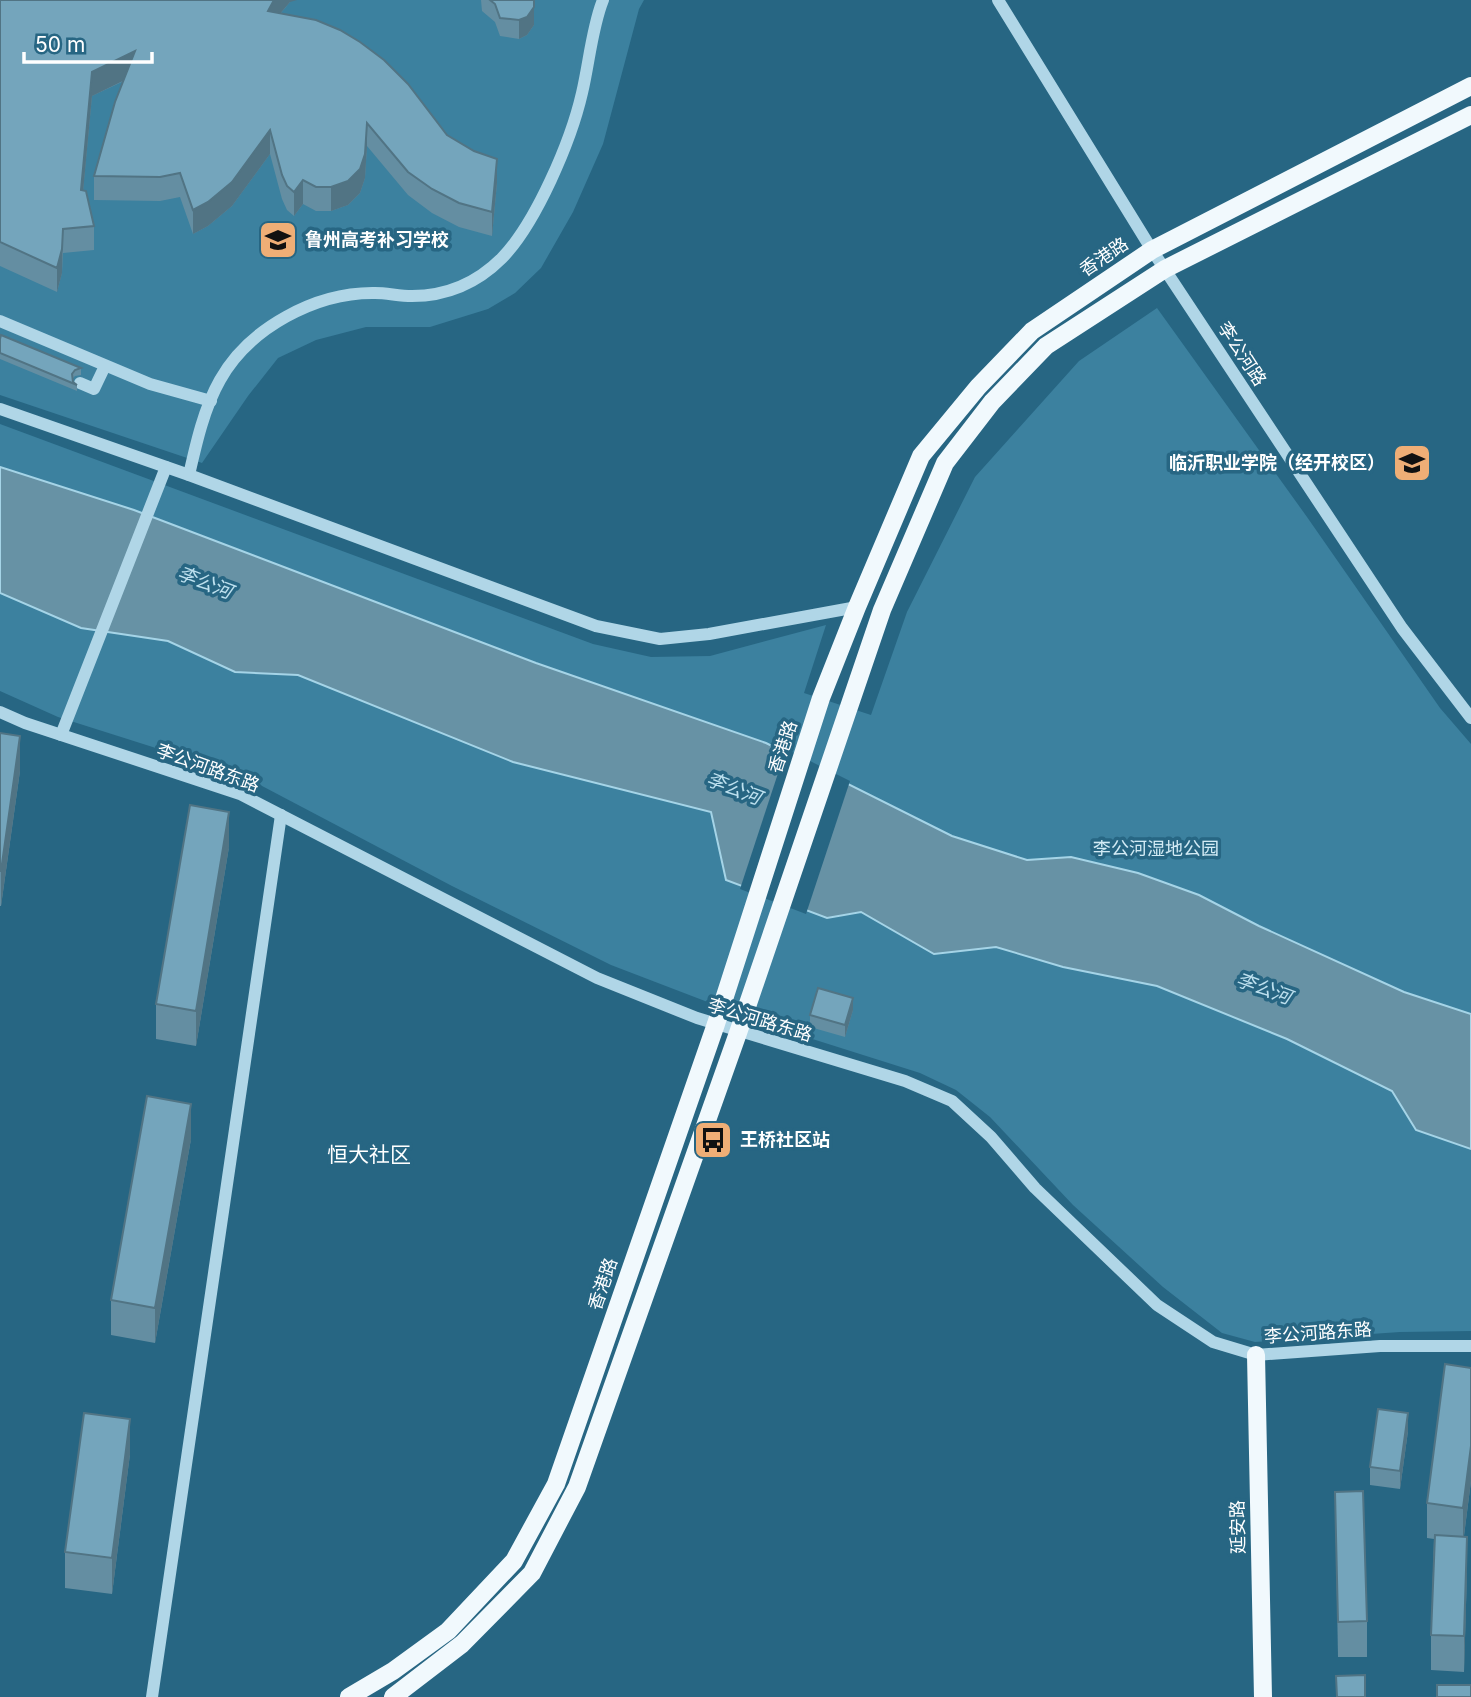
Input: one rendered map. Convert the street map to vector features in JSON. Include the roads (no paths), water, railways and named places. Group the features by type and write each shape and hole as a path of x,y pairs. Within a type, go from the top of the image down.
{"main road":[{"name":"香港路","path":"349,1697 393,1671 449,1631 514,1561 556,1484 716,1024 821,698 921,456 970,396 1032,331 1152,250 1471,86"},
{"path":"393,1697 462,1644 532,1573 577,1487 738,1033 882,610 945,463 992,402 1046,346 1166,269 1471,115"},
{"name":"延安路","path":"1256,1355 1263,1697"}],"street":[{"path":"189,475 220,379 263,331 294,312 327,299 358,293 438,294 463,286 483,275 503,257 521,234 548,186 567,144 582,96 603,0"},
{"name":"李公河路","path":"998,0 1152,250 1402,628 1471,718"},
{"path":"0,321 104,366 168,390 211,401"},
{"path":"80,383 94,389 104,366"},
{"path":"0,409 189,475 596,626 660,639 709,634 857,607"},
{"path":"61,735 166,467"},
{"name":"李公河路东路","path":"0,712 25,723 240,794 597,978 738,1033 905,1082 952,1101 991,1137 1035,1188 1157,1305 1213,1342 1256,1355 1380,1346 1471,1346"},
{"path":"152,1697 281,815"}],"water":[{"name":"李公河","path":"0,467 134,510 536,663 766,743 952,836 1027,860 1071,857 1138,873 1199,895 1259,926 1404,992 1471,1014 1471,1149 1416,1130 1392,1091 1287,1039 1157,986 1063,967 996,947 934,954 861,912 827,918 726,880 711,812 513,762 298,675 235,672 168,641 81,628 0,593"}],"place":[{"name":"鲁州高考补习学校","path":"278,240"},
{"name":"临沂职业学院（经开校区）","path":"1412,463"},
{"name":"王桥社区站","path":"713,1140"}],"district":[{"name":"恒大社区","path":"369,1155"}],"park label":[{"name":"李公河湿地公园","path":"1156,849"}]}
